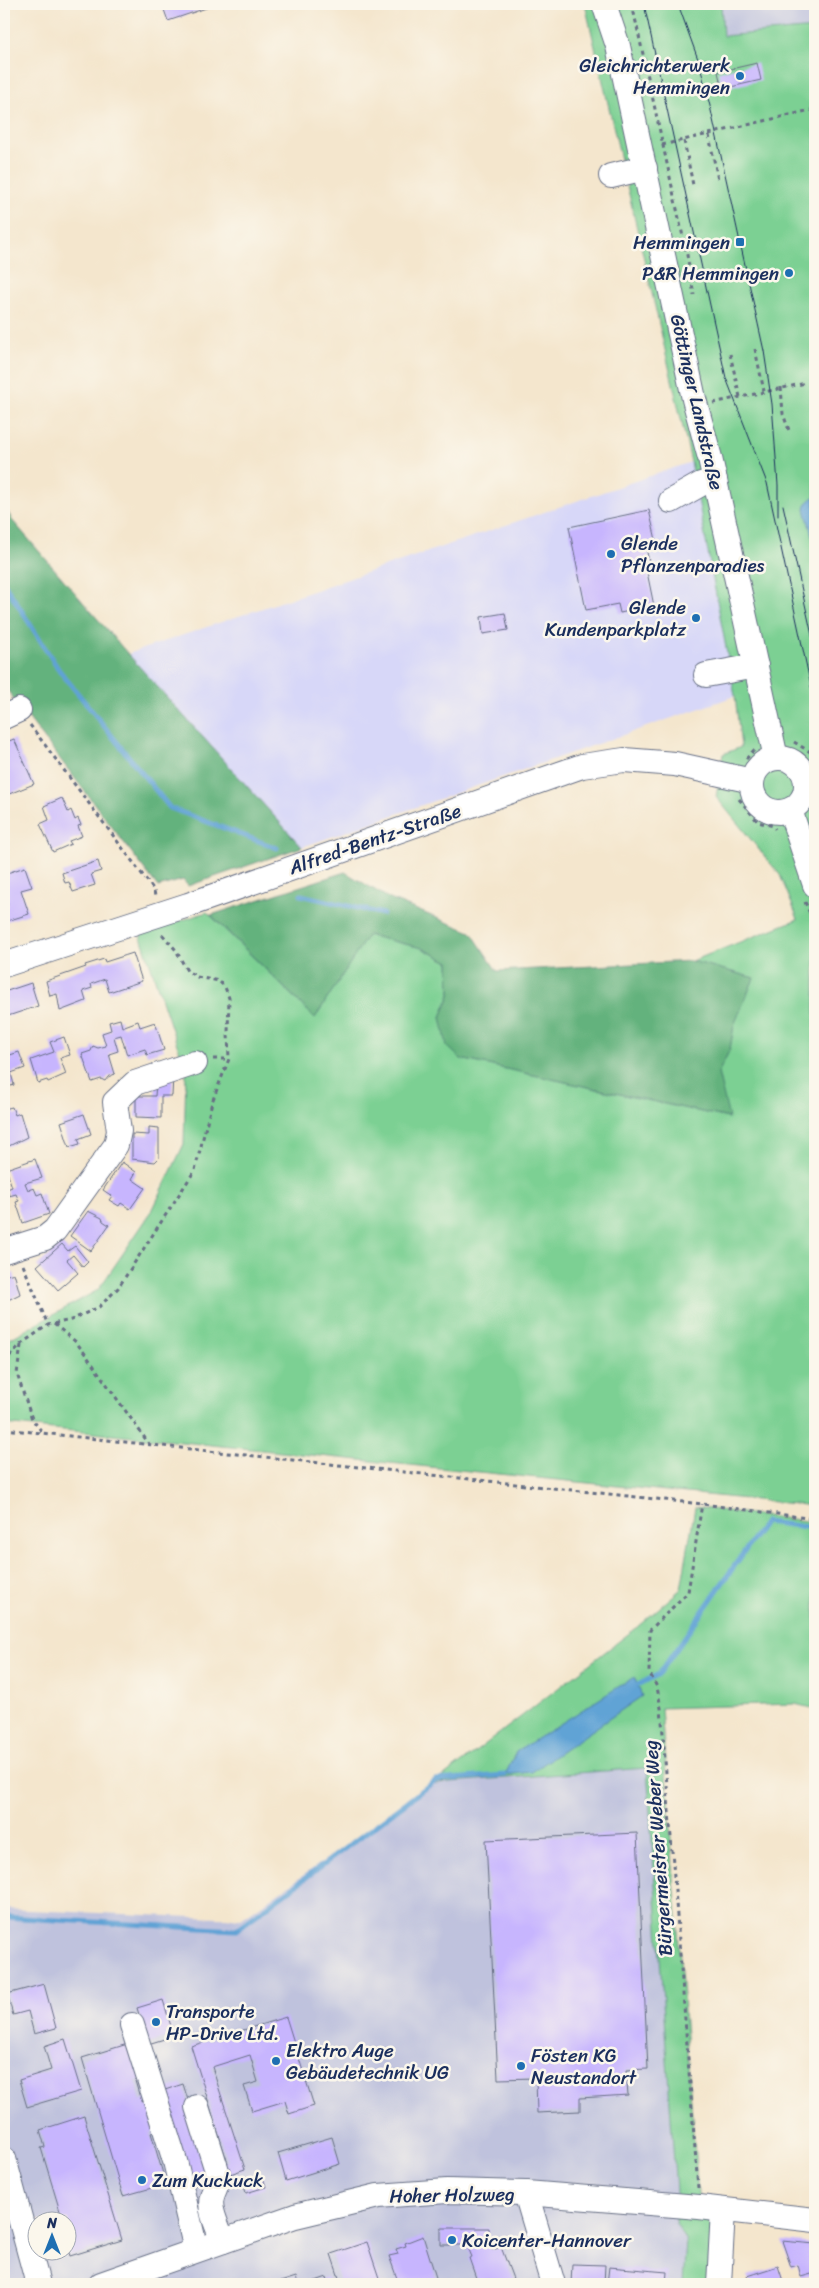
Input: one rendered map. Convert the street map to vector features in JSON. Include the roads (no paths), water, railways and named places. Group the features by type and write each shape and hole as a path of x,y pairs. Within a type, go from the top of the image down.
{"street":[{"name":"Göttinger Landstraße","path":"604,4 650,154 710,407 715,480 776,758"},
{"name":"Göttinger Landstraße","path":"617,4 618,46"},
{"path":"611,176 650,154"},
{"path":"671,501 701,484 715,480"},
{"path":"706,675 756,666"},
{"path":"776,758 792,761 800,766 811,792 790,810 779,812 768,809 759,803 753,793 752,781 762,764 776,758"},
{"name":"Alfred-Bentz-Straße","path":"4,965 582,766 624,760 666,763 752,781"},
{"path":"790,810 802,851 815,885"},
{"path":"8,1247 45,1238 54,1230 116,1145 119,1130 115,1102 135,1083 195,1063"},
{"path":"132,2025 175,2161 196,2250"},
{"path":"198,2107 218,2174 218,2182 212,2198 212,2207 224,2241"},
{"path":"4,2159 38,2284"},
{"name":"Hoher Holzweg","path":"101,2284 130,2279 196,2250 295,2216 378,2196 446,2191 526,2193 699,2207 815,2220"},
{"path":"526,2193 552,2284"},
{"path":"719,2284 722,2210"}],"water":[{"path":"815,496 815,547 805,509 807,503"},
{"path":"634,1677 642,1696 532,1772 505,1775 516,1752"}],"waterway":[{"path":"4,583 59,670 170,808 277,848"},
{"path":"301,895 383,914"},
{"path":"638,1685 659,1674 765,1522 815,1528"},
{"path":"4,1917 236,1930 436,1780 505,1775"}],"tram line":[{"path":"644,4 726,378 767,483 815,705"},
{"path":"678,4 699,62 710,106 764,351 772,404 778,485 778,516"},
{"path":"783,505 815,649"}],"place":[{"name":"Gleichrichterwerk Hemmingen","path":"740,76"},
{"name":"Hemmingen","path":"740,242"},
{"name":"P&R Hemmingen","path":"789,273"},
{"name":"Glende Pflanzenparadies","path":"611,554"},
{"name":"Glende Kundenparkplatz","path":"696,618"},
{"name":"Transporte HP-Drive Ltd.","path":"156,2022"},
{"name":"Elektro Auge Gebäudetechnik UG","path":"276,2061"},
{"name":"Fösten KG Neustandort","path":"521,2066"},
{"name":"Zum Kuckuck","path":"142,2180"},
{"name":"Koicenter-Hannover","path":"452,2240"}]}
